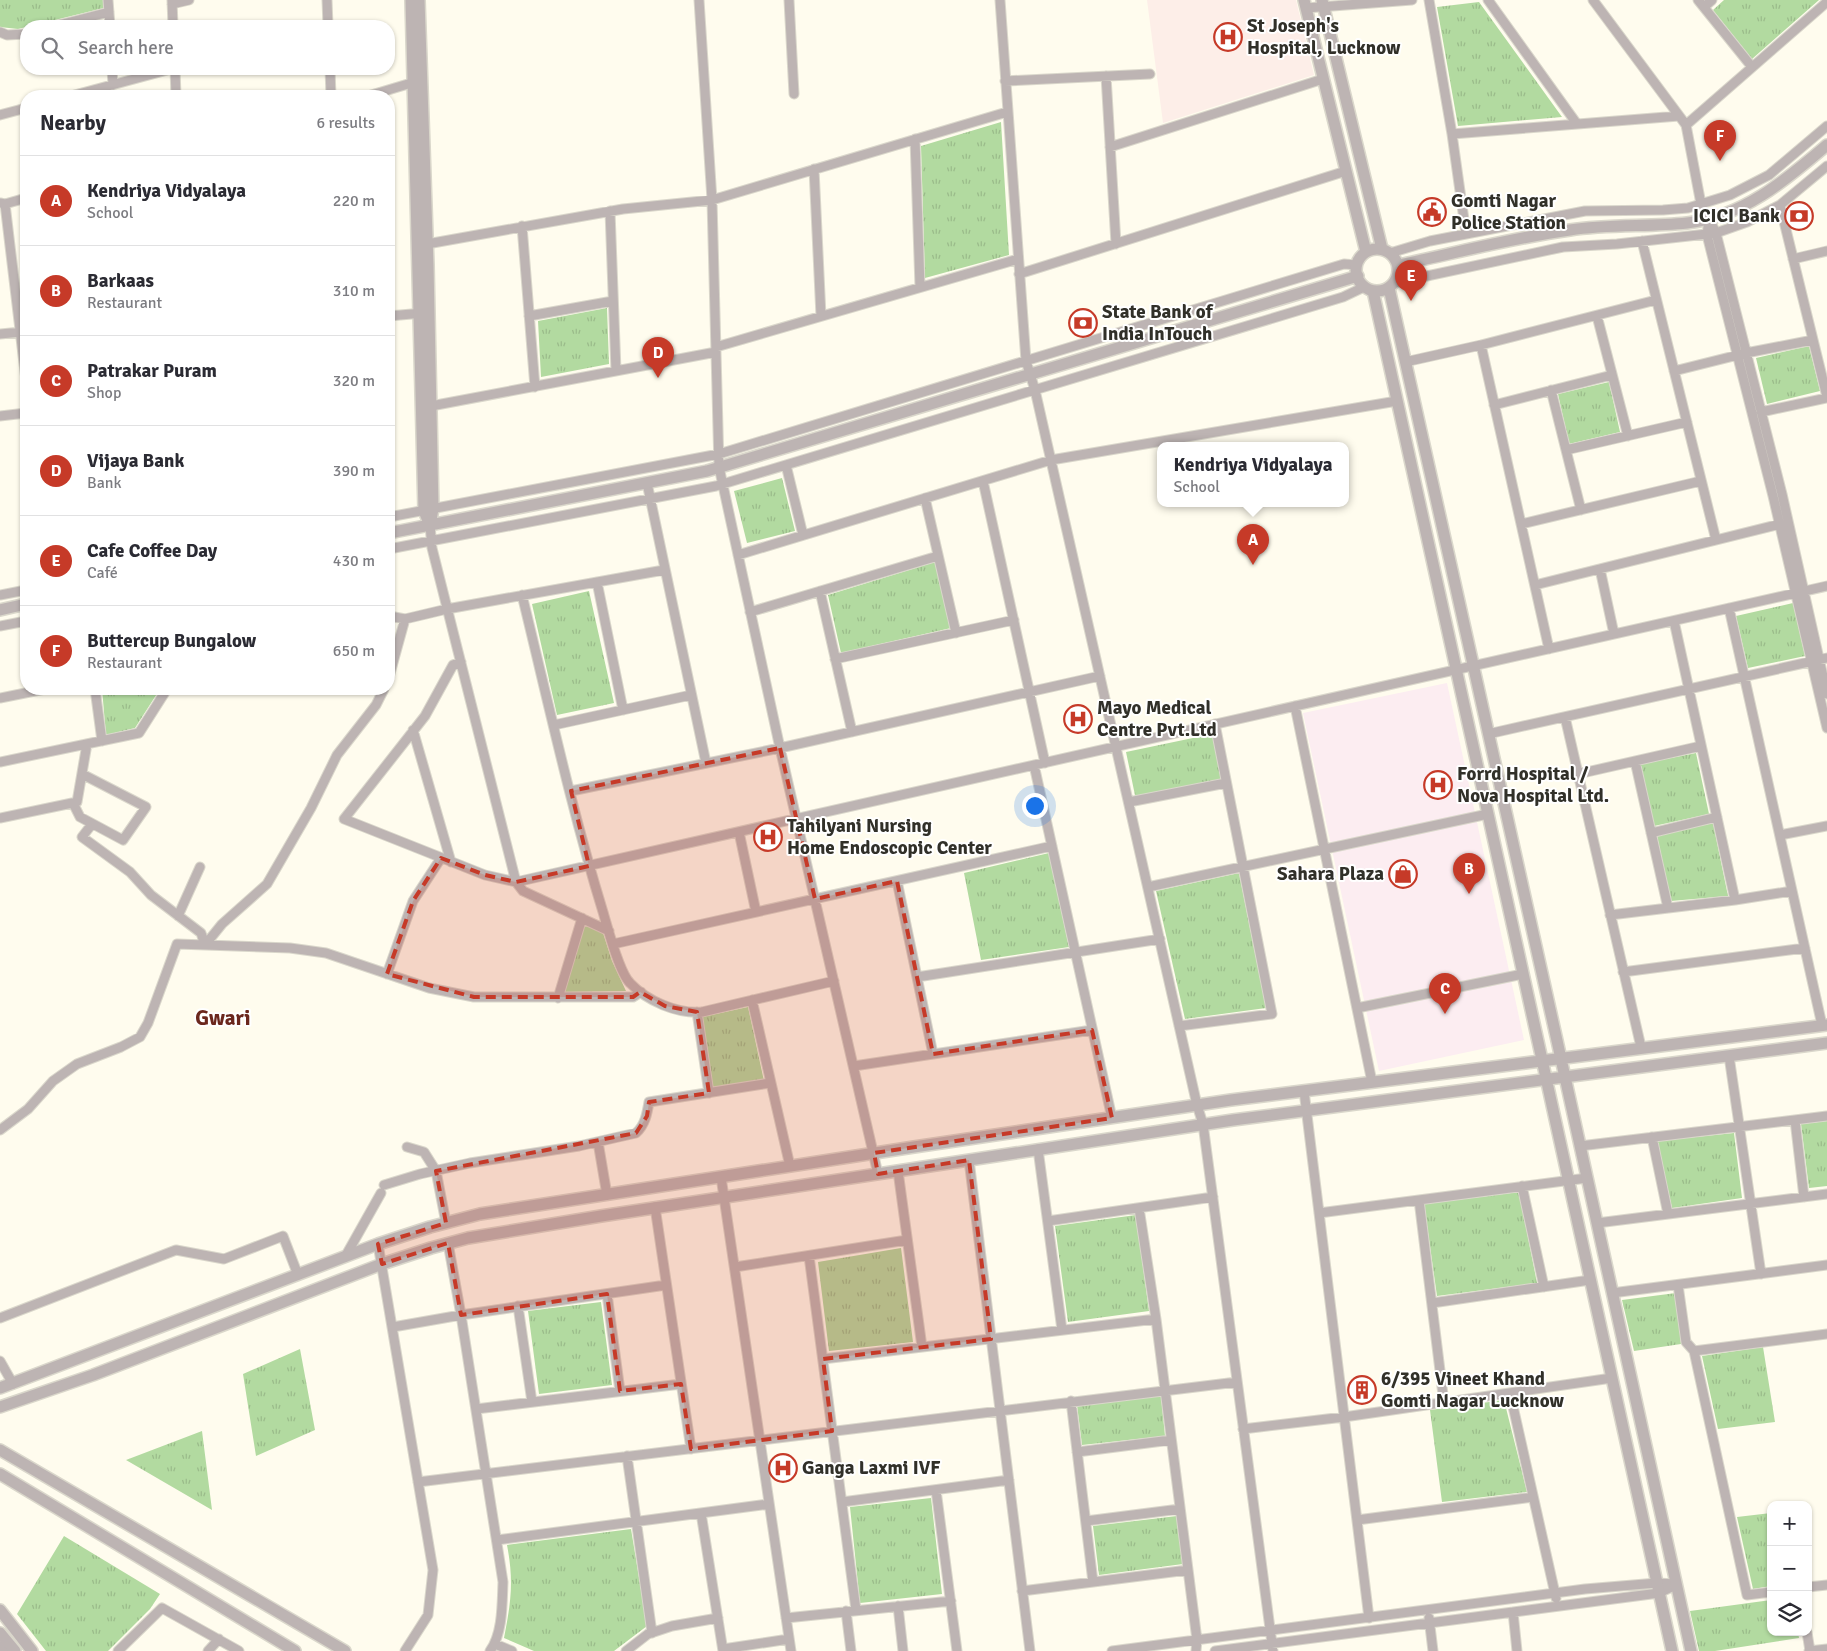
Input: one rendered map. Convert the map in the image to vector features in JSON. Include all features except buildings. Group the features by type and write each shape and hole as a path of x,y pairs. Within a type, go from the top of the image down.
{"street":[{"path":"108,0 110,20"},
{"path":"173,20 172,2 189,0"},
{"path":"327,0 328,20"},
{"path":"411,0 418,81 427,244 424,313 431,406 428,510"},
{"path":"419,0 418,81 428,510 431,540 516,882 523,892 609,931"},
{"path":"699,0 712,200 719,454 722,484 796,819 878,1174"},
{"path":"789,0 794,94"},
{"path":"1000,0 1026,361 1035,390 1197,1105 1203,1124 1272,1647"},
{"path":"1366,252 1305,4 1412,0"},
{"path":"1429,0 1452,134 1466,234"},
{"path":"1488,0 1577,124"},
{"path":"1593,0 1686,124 1701,204"},
{"path":"1712,0 1701,4 1752,67"},
{"path":"1686,124 1827,2"},
{"path":"1322,3 1386,251 1399,265 1398,275 1391,285 1405,362 1561,1058 1691,1651"},
{"path":"78,20 109,12"},
{"path":"0,32 20,34"},
{"path":"1005,81 1150,74"},
{"path":"112,75 113,85"},
{"path":"94,90 150,75"},
{"path":"174,75 175,90"},
{"path":"330,75 331,90"},
{"path":"1106,76 1116,244"},
{"path":"1110,148 1323,79"},
{"path":"388,90 418,81"},
{"path":"0,115 20,110"},
{"path":"427,244 610,211 712,200 1008,112"},
{"path":"1452,134 1680,116"},
{"path":"1357,271 1360,257 1374,249 1386,251 1585,211 1688,208 1714,200 1730,195 1769,175 1827,126"},
{"path":"915,139 920,287"},
{"path":"1399,265 1571,230 1687,223 1714,218 1748,204 1785,181 1827,145"},
{"path":"395,548 722,484 1369,289 1380,291 1391,285 1563,246 1642,242 1716,233 1747,222 1780,205 1827,166"},
{"path":"814,169 821,316"},
{"path":"1019,274 1346,171"},
{"path":"0,334 20,332 2,203 20,199"},
{"path":"1714,200 1716,233 1780,524 1820,660 1827,694"},
{"path":"1761,412 1827,398 1780,205"},
{"path":"610,211 616,371"},
{"path":"1714,218 1707,235 1761,412 1800,592"},
{"path":"522,226 535,386"},
{"path":"1642,242 1716,540"},
{"path":"1793,258 1827,251"},
{"path":"431,406 616,371 716,349 821,316 1018,259"},
{"path":"395,517 719,454 1344,264 1357,271 1369,289 1397,401 1672,1651"},
{"path":"395,532 720,467 1030,375 1357,271"},
{"path":"1405,362 1481,345 1656,300"},
{"path":"529,316 613,301"},
{"path":"395,315 424,313"},
{"path":"1597,316 1628,436"},
{"path":"1674,371 1742,354 1813,340"},
{"path":"1481,345 1549,649"},
{"path":"1494,405 1612,375"},
{"path":"1551,390 1581,510"},
{"path":"738,555 1051,460 1397,401"},
{"path":"0,416 20,414"},
{"path":"1566,450 1687,422"},
{"path":"786,465 803,535"},
{"path":"983,481 1045,763"},
{"path":"1521,524 1701,481"},
{"path":"647,483 706,763"},
{"path":"925,498 956,633"},
{"path":"1535,585 1780,524"},
{"path":"750,612 938,556"},
{"path":"1600,568 1614,634"},
{"path":"395,617 405,619 447,609 664,570"},
{"path":"596,582 623,710"},
{"path":"461,662 452,665 425,716 344,819 485,876 516,882 1827,586"},
{"path":"0,595 20,591"},
{"path":"820,591 852,732"},
{"path":"522,595 589,866 616,956 628,982 665,1006 688,1013 834,982"},
{"path":"0,610 20,605"},
{"path":"0,1388 378,1244 480,1214 1197,1105 1640,1047 1825,1025 1805,948 1729,608"},
{"path":"395,655 405,619"},
{"path":"836,659 1014,620"},
{"path":"1674,621 1735,900"},
{"path":"0,626 20,622"},
{"path":"1488,734 1820,660"},
{"path":"1820,660 1827,728"},
{"path":"570,791 780,748 1100,676"},
{"path":"0,698 20,694"},
{"path":"96,695 102,741"},
{"path":"0,762 140,733 163,695"},
{"path":"205,945 222,924 267,884 311,808 337,755 376,705 381,695"},
{"path":"554,725 691,695"},
{"path":"1295,706 1372,1082"},
{"path":"1565,717 1640,1047"},
{"path":"1179,1026 1272,1014 1215,724"},
{"path":"414,730 451,862"},
{"path":"0,818 77,802 87,744"},
{"path":"1578,774 1701,746"},
{"path":"1635,761 1668,908"},
{"path":"1034,765 1112,1118"},
{"path":"73,803 80,817 123,840 146,807 82,774"},
{"path":"1129,802 1226,783"},
{"path":"1148,887 1488,814"},
{"path":"1651,833 1717,817"},
{"path":"92,824 82,837 130,872 150,895 201,933 205,945"},
{"path":"1780,836 1827,826"},
{"path":"739,832 756,912"},
{"path":"613,944 1052,846"},
{"path":"387,974 413,901 440,858"},
{"path":"178,916 200,867"},
{"path":"897,881 933,1054"},
{"path":"1610,915 1792,891"},
{"path":"558,998 582,918"},
{"path":"917,977 1160,939"},
{"path":"0,1130 28,1109 53,1081 77,1064 121,1047 140,1037 148,1023 177,944 290,948 326,953 429,988 474,997 633,997 641,992"},
{"path":"1623,972 1805,948"},
{"path":"1356,1008 1523,974"},
{"path":"752,1000 790,1166"},
{"path":"696,1012 709,1093"},
{"path":"854,1066 1092,1030"},
{"path":"0,1407 92,1375 382,1264 468,1238 655,1207 1203,1124 1827,1044"},
{"path":"1729,1056 1761,1274"},
{"path":"345,1257 383,1189 436,1170 598,1142 636,1133 641,1129 647,1116 650,1102 770,1083"},
{"path":"1304,1091 1369,1618"},
{"path":"1580,1146 1827,1116"},
{"path":"1795,1120 1804,1196"},
{"path":"1652,1137 1668,1214"},
{"path":"598,1142 608,1195"},
{"path":"407,1147 424,1152 436,1170 446,1223"},
{"path":"1038,1149 1062,1330"},
{"path":"969,1160 1030,1651"},
{"path":"898,1171 922,1347"},
{"path":"721,1177 791,1651"},
{"path":"1318,1213 1587,1178"},
{"path":"1522,1186 1544,1287"},
{"path":"1597,1223 1827,1194"},
{"path":"1048,1221 1212,1197"},
{"path":"1419,1200 1444,1402"},
{"path":"655,1207 690,1449"},
{"path":"1139,1208 1156,1319 1197,1640 1196,1651"},
{"path":"0,1318 176,1250 224,1259 284,1236 298,1275"},
{"path":"734,1266 907,1240"},
{"path":"448,1243 503,1582 501,1616 492,1648 512,1651"},
{"path":"378,1244 434,1570 428,1615 405,1651"},
{"path":"809,1256 842,1502 851,1611 851,1651"},
{"path":"1612,1293 1827,1265"},
{"path":"1432,1303 1590,1280"},
{"path":"393,1327 461,1314 666,1285"},
{"path":"1678,1285 1686,1342 1694,1350 1747,1595 1767,1592"},
{"path":"607,1294 620,1391"},
{"path":"518,1306 532,1402"},
{"path":"823,1359 1156,1319"},
{"path":"1694,1350 1827,1334"},
{"path":"0,1361 13,1384"},
{"path":"1243,1429 1344,1417 1612,1378"},
{"path":"418,1482 1237,1382"},
{"path":"476,1409 681,1384"},
{"path":"1510,1393 1558,1606"},
{"path":"1071,1402 1093,1582"},
{"path":"1077,1452 1171,1440"},
{"path":"0,1450 345,1651"},
{"path":"627,1456 652,1633"},
{"path":"0,1474 295,1651"},
{"path":"842,1502 1009,1480"},
{"path":"936,1490 957,1651"},
{"path":"1357,1520 1533,1497"},
{"path":"497,1540 769,1504"},
{"path":"1086,1521 1180,1509"},
{"path":"701,1513 723,1650 789,1639"},
{"path":"1022,1591 1188,1570"},
{"path":"1215,1651 1272,1647 1558,1606 1676,1584"},
{"path":"1812,1587 1827,1585"},
{"path":"1112,1651 1555,1593 1658,1588"},
{"path":"786,1618 951,1600"},
{"path":"898,1606 902,1651"},
{"path":"118,1651 162,1608 239,1651"},
{"path":"0,1610 32,1651"},
{"path":"1428,1610 1433,1651"},
{"path":"1513,1612 1517,1651"},
{"path":"626,1651 648,1634 672,1626 718,1618"},
{"path":"0,1632 15,1651"},
{"path":"1808,1636 1810,1651 1827,1649"},
{"path":"208,1651 219,1639"},
{"path":"0,1646 4,1651"}],"highlighted area":[{"path":"780,748 815,899 897,881 933,1054 1092,1030 1112,1118 874,1153 878,1174 969,1160 991,1339 823,1359 832,1431 691,1449 681,1384 620,1391 607,1294 461,1315 448,1243 382,1264 378,1244 446,1223 436,1171 636,1133 647,1116 649,1102 709,1093 697,1012 665,1006 640,992 633,997 474,997 387,974 413,901 441,858 485,875 516,882 589,866 571,791"}],"shaded area":[{"name":"St Joseph's Hospital, Lucknow","path":"1147,0 1296,0 1314,75 1163,123"},
{"path":"1447,683 1524,1040 1379,1071 1303,713"}],"green space":[{"path":"0,0 103,0 104,8 55,20 20,20 20,29 18,29 0,27"},
{"path":"1724,0 1819,0 1752,59 1713,10"},
{"path":"1479,2 1562,117 1458,126 1437,7"},
{"path":"1001,122 1009,255 925,278 921,146"},
{"path":"607,308 609,364 541,377 538,321"},
{"path":"1809,346 1820,391 1767,404 1756,358"},
{"path":"1609,382 1620,432 1569,444 1558,394"},
{"path":"782,478 795,531 747,543 734,491"},
{"path":"935,562 951,628 841,653 828,595"},
{"path":"589,591 614,703 557,715 532,604"},
{"path":"1793,603 1805,656 1748,668 1736,616"},
{"path":"103,695 156,695 135,728 106,735"},
{"path":"1212,734 1222,782 1136,800 1126,752"},
{"path":"1696,753 1709,814 1654,826 1640,764"},
{"path":"1713,823 1728,896 1671,901 1657,836"},
{"path":"1049,853 1069,947 981,960 964,873"},
{"path":"1239,873 1266,1008 1185,1019 1156,891"},
{"path":"584,924 603,933 612,961 626,991 564,992"},
{"path":"748,1007 764,1081 713,1087 702,1017"},
{"path":"1827,1121 1827,1186 1809,1188 1801,1124"},
{"path":"1734,1133 1742,1198 1672,1208 1657,1141"},
{"path":"1519,1192 1537,1283 1437,1296 1424,1204"},
{"path":"1136,1215 1149,1311 1068,1322 1055,1226"},
{"path":"901,1248 913,1342 829,1351 818,1262"},
{"path":"1676,1293 1681,1344 1634,1351 1622,1300"},
{"path":"601,1302 612,1385 539,1394 528,1311"},
{"path":"1763,1347 1775,1422 1718,1429 1702,1356"},
{"path":"300,1349 315,1430 256,1456 243,1374"},
{"path":"1161,1396 1165,1436 1082,1445 1077,1405"},
{"path":"1504,1400 1527,1492 1442,1502 1430,1410"},
{"path":"202,1431 212,1510 126,1460"},
{"path":"931,1498 942,1594 860,1603 850,1507"},
{"path":"1767,1513 1767,1587 1753,1589 1737,1517"},
{"path":"1177,1516 1183,1564 1099,1575 1093,1526"},
{"path":"631,1529 647,1626 614,1651 534,1651 504,1638 511,1591 507,1545"},
{"path":"64,1536 160,1594 150,1609 108,1651 46,1651 17,1614"},
{"path":"1767,1601 1767,1636 1799,1636 1799,1638 1715,1651 1699,1651 1690,1611"}],"place":[{"name":"St Joseph's Hospital, Lucknow","path":"1228,37"},
{"name":"Buttercup Bungalow","path":"1720,161"},
{"name":"Gomti Nagar Police Station","path":"1432,212"},
{"name":"ICICI Bank","path":"1799,216"},
{"name":"Cafe Coffee Day","path":"1411,301"},
{"name":"State Bank of India InTouch","path":"1083,323"},
{"name":"Vijaya Bank","path":"658,378"},
{"name":"Kendriya Vidyalaya","path":"1253,565"},
{"name":"Mayo Medical Centre Pvt.Ltd","path":"1078,719"},
{"name":"Forrd Hospital / Nova Hospital Ltd.","path":"1438,785"},
{"name":"Tahilyani Nursing Home Endoscopic Center","path":"768,837"},
{"name":"Sahara Plaza","path":"1403,874"},
{"name":"Barkaas","path":"1469,894"},
{"name":"Patrakar Puram","path":"1445,1014"},
{"name":"6/395 Vineet Khand Gomti Nagar Lucknow","path":"1362,1390"},
{"name":"Ganga Laxmi IVF","path":"783,1468"}],"district":[{"name":"Gwari","path":"223,1018"}]}
